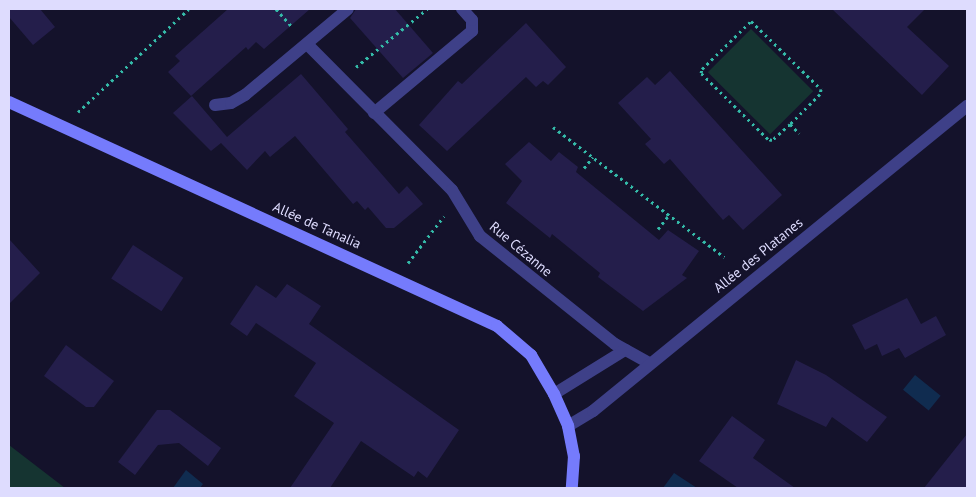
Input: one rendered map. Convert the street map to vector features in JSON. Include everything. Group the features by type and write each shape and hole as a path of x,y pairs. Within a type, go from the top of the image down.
{"street":[{"path":"215,105 231,103 245,95 348,9"},
{"path":"374,113 472,31 472,20 462,9"},
{"name":"Rue Cézanne","path":"307,44 458,198 480,236 625,350 650,363"},
{"name":"Allée de Tanalia","path":"9,102 473,313 514,337 531,355 554,394 568,426 574,456 572,488"},
{"name":"Allée des Platanes","path":"568,426 593,411 967,106"},
{"path":"554,394 625,350"}],"path":[{"path":"76,114 189,9"},
{"path":"276,9 307,44"},
{"path":"342,79 427,9"},
{"path":"751,21 821,89 820,94 790,124 772,140 768,139 701,73 702,69 751,21"},
{"path":"790,124 798,133"},
{"path":"553,127 724,258"},
{"path":"584,168 593,157"},
{"path":"405,266 458,198"},
{"path":"658,229 669,215"}],"green space":[{"path":"751,29 813,91 770,134 708,72"},
{"path":"9,445 65,488 9,488"}],"water":[{"path":"915,375 941,396 929,411 903,390"},
{"path":"186,470 203,484 200,488 173,488"},
{"path":"674,473 697,488 663,488"}],"building":[{"path":"9,9 40,9 55,27 33,45 9,17"},
{"path":"228,9 310,9 264,49 256,42 248,50 246,47 191,96 168,72 180,61 175,56"},
{"path":"356,9 395,9 433,53 403,78 350,18"},
{"path":"832,9 925,9 907,27 949,66 922,95"},
{"path":"526,23 566,67 548,85 543,81 536,87 526,77 447,151 419,125 458,81 462,84"},
{"path":"670,71 782,195 743,230 729,215 723,220 670,159 664,164 645,144 651,139 618,103 647,77 655,85"},
{"path":"301,74 348,129 345,132 399,194 407,186 423,204 394,228 386,228 368,207 365,210 357,201 353,204 295,136 270,157 265,151 247,170 221,143 211,151 173,113 192,96 227,137"},
{"path":"529,142 551,161 559,152 578,167 576,172 659,240 668,230 699,251 682,275 687,278 643,311 598,277 600,273 552,234 550,238 506,203 522,181 505,164"},
{"path":"9,239 40,273 9,304"},
{"path":"133,245 183,278 162,311 111,279"},
{"path":"287,284 321,306 309,324 459,430 427,478 418,471 414,477 361,441 330,488 290,488 334,423 294,396 316,363 256,323 247,336 230,324 256,285 276,298"},
{"path":"907,298 921,324 936,316 946,335 905,358 899,348 882,356 877,344 865,350 852,325"},
{"path":"66,345 114,381 94,407 86,407 44,376"},
{"path":"796,360 826,375 887,417 867,442 832,417 826,427 777,404"},
{"path":"157,410 170,410 221,448 208,466 179,443 158,445 135,475 118,462"},
{"path":"732,416 765,440 753,458 795,488 738,488 699,461"},
{"path":"967,434 967,488 924,488"}]}
